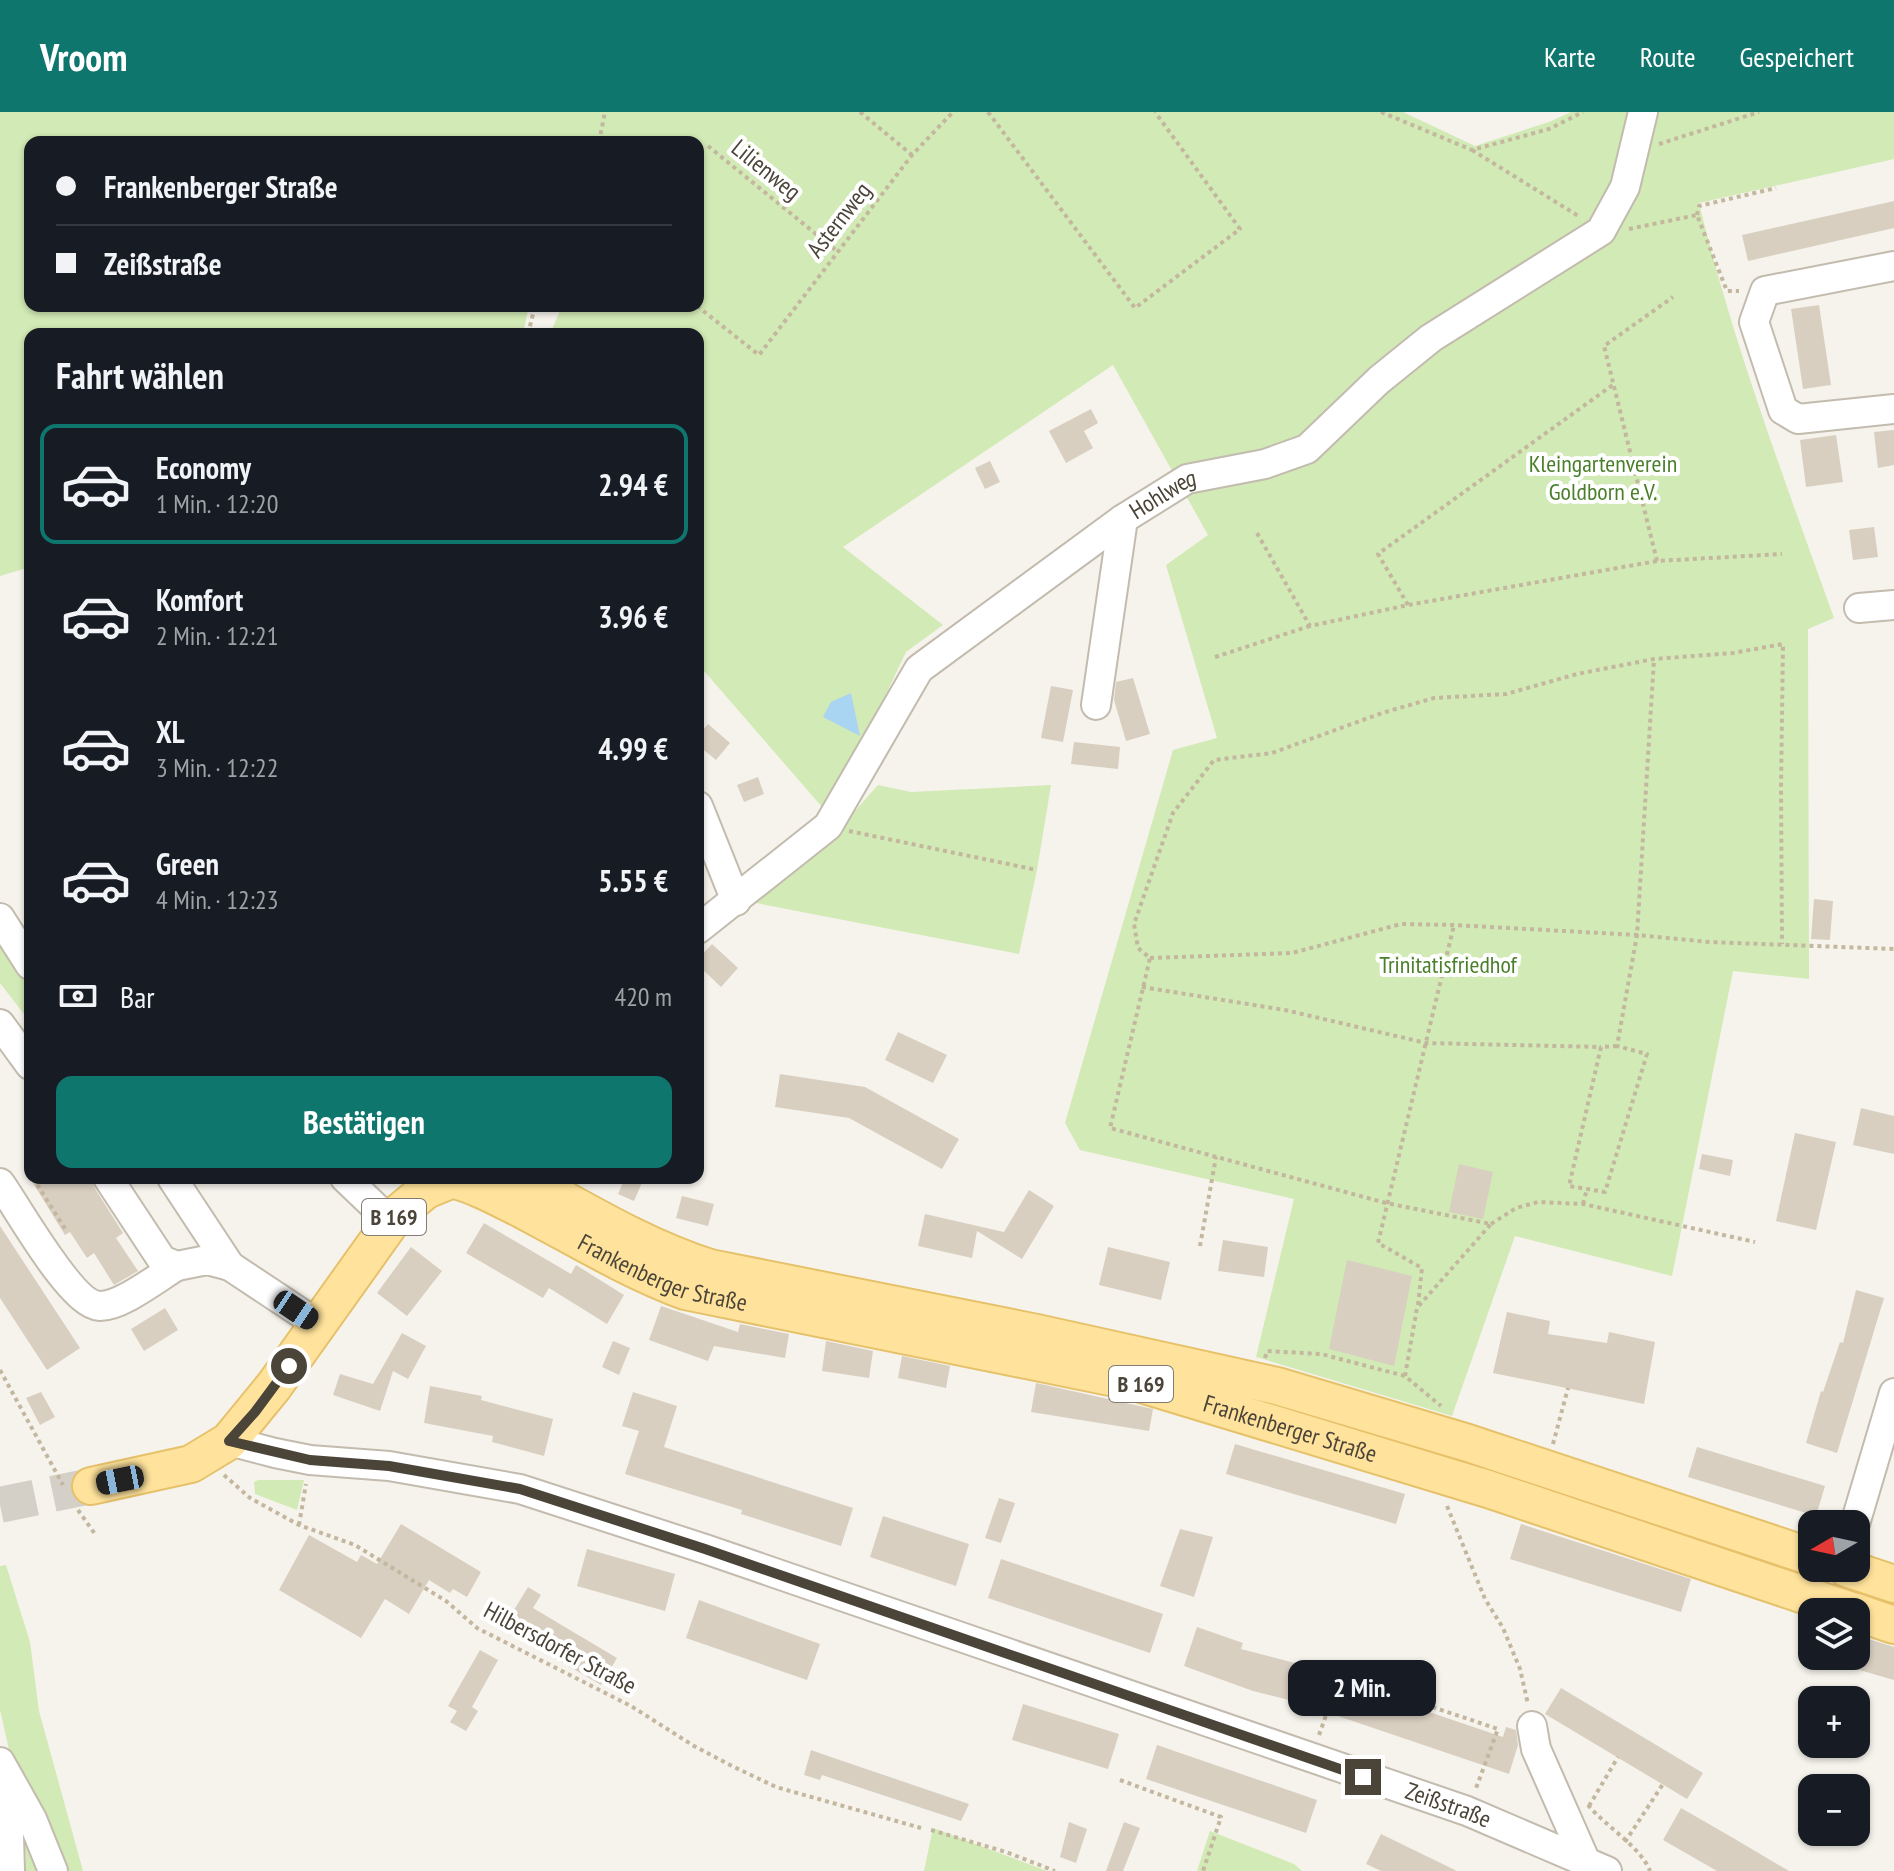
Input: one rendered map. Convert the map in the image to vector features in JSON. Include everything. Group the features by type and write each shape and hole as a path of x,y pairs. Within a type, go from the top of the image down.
{"main road":[{"name":"Frankenberger Straße","path":"76,1493 173,1469 217,1449 255,1412 391,1222 426,1190 440,1184"},
{"name":"Frankenberger Straße","path":"471,1184 648,1277 685,1291 1135,1382 1456,1479 1815,1598"},
{"name":"Frankenberger Straße","path":"536,1184 639,1240 710,1268 1258,1381 1637,1497 1798,1552"},
{"path":"1870,1576 1894,1584"},
{"name":"Frankenberger Straße","path":"1870,1617 1894,1625"}],"street":[{"name":"Hohlweg","path":"704,925 828,826 919,669 1123,519 1187,479 1265,464 1307,449 1379,380 1431,338 1601,231 1625,187 1643,112"},
{"path":"1894,266 1765,291 1754,322 1783,410 1798,419 1894,409"},
{"path":"1096,705 1123,519"},
{"path":"1859,608 1894,605"},
{"path":"704,821 736,901"},
{"path":"0,918 24,956"},
{"path":"0,1024 24,1057"},
{"path":"0,1183 61,1275 76,1294 91,1304 103,1306 121,1300 203,1249 202,1224"},
{"path":"112,1184 162,1260 180,1264 207,1260 230,1266 319,1325"},
{"path":"176,1184 230,1266"},
{"path":"351,1184 391,1222"},
{"path":"1859,1510 1894,1393"},
{"name":"Zeißstraße","path":"217,1449 389,1466 520,1489 705,1549 1311,1760 1467,1811 1596,1866"},
{"path":"1532,1726 1536,1749 1596,1866"},
{"path":"0,1762 32,1819 53,1871"},
{"path":"0,1786 9,1835 10,1871"}],"path":[{"path":"600,136 605,112"},
{"path":"860,112 912,155"},
{"name":"Asternweg","path":"704,312 759,355 912,155 953,112"},
{"path":"988,112 1135,308 1240,229 1155,112"},
{"path":"1381,112 1472,150 1601,231 1631,229 1697,215"},
{"path":"1472,150 1549,129 1583,112"},
{"path":"1634,151 1759,112"},
{"name":"Lilienweg","path":"708,146 838,252"},
{"path":"1765,291 1727,291 1697,215 1699,206 1776,188"},
{"path":"1657,561 1604,346 1673,297"},
{"path":"1408,605 1378,554 1614,384"},
{"path":"1257,533 1310,626"},
{"path":"1215,657 1310,626 1408,605 1657,561 1782,554"},
{"path":"1782,944 1783,644 1733,653 1654,659 1577,674 1506,694 1434,698 1382,713 1272,753 1214,760 1173,813 1134,924 1138,948 1150,958 1292,953 1401,924 1637,935 1709,942 1894,949"},
{"path":"1617,1046 1637,935 1654,659"},
{"path":"828,826 1037,870"},
{"path":"1405,1376 1422,1268 1378,1243 1454,925"},
{"path":"1150,958 1110,1128 1386,1203 1491,1224"},
{"path":"1142,987 1285,1010 1426,1043 1617,1046 1647,1054 1605,1192 1569,1186 1601,1047"},
{"path":"1200,1246 1216,1157"},
{"path":"37,1184 67,1232"},
{"path":"1583,1204 1587,1189"},
{"path":"1417,1308 1491,1224 1516,1208 1538,1202 1583,1204 1755,1242"},
{"path":"1258,1381 1267,1351 1321,1354 1405,1376 1444,1408 1438,1434"},
{"path":"0,1370 76,1493 95,1534"},
{"path":"1557,1430 1568,1388"},
{"name":"Hilbersdorfer Straße","path":"217,1449 250,1498 299,1525 355,1545 446,1601 477,1628 631,1706 694,1746 765,1782 826,1803 921,1828"},
{"path":"299,1525 310,1460"},
{"path":"1456,1479 1447,1504 1485,1599 1503,1628 1520,1669 1532,1726"},
{"path":"1311,1760 1340,1676 1498,1729 1467,1811"},
{"path":"1589,1806 1618,1757"},
{"path":"1120,1780 1221,1817 1203,1871"},
{"path":"1625,1842 1663,1784"},
{"path":"1580,1794 1625,1842 1644,1857 1650,1871"},
{"path":"931,1830 1006,1852 1055,1871"}],"green space":[{"path":"0,112 1403,112 1475,146 1571,112 1894,112 1894,159 1699,203 1744,360 1834,618 1808,629 1809,979 1733,971 1672,1276 1515,1236 1452,1416 1256,1357 1294,1199 1080,1150 1065,1123 1173,750 1217,738 1166,565 1208,535 1113,365 843,547 943,625 906,652 829,815 704,671 704,328 553,328 559,312 704,312 704,136 24,136 24,312 528,312 524,328 24,328 24,569 0,576"},
{"path":"878,785 911,792 1051,785 1019,954 751,902 822,848"},
{"path":"0,942 24,976 24,1014 0,983"},
{"path":"304,1480 297,1510 255,1494 254,1482"},
{"path":"6,1565 30,1642 39,1711 83,1871 25,1871 26,1856 13,1767 0,1710 0,1566"},
{"path":"933,1828 1047,1871 924,1871"},
{"path":"1210,1831 1294,1864 1302,1871 1197,1871"}],"water":[{"path":"851,693 860,736 823,717 831,702"}],"building":[{"path":"1894,201 1894,228 1748,261 1742,235"},
{"path":"1819,305 1831,385 1803,389 1791,309"},
{"path":"1091,409 1098,423 1084,431 1093,448 1066,463 1049,431"},
{"path":"1894,430 1894,465 1878,468 1874,432"},
{"path":"1836,435 1843,482 1806,487 1800,440"},
{"path":"990,461 1000,482 985,489 975,468"},
{"path":"1874,527 1878,557 1853,560 1849,530"},
{"path":"1133,678 1150,734 1126,741 1114,700 1116,682"},
{"path":"1051,686 1073,690 1063,742 1041,738"},
{"path":"708,724 730,743 716,760 704,750 704,729"},
{"path":"1074,742 1120,747 1118,769 1071,764"},
{"path":"758,777 764,794 744,802 737,785"},
{"path":"1814,899 1833,901 1830,940 1811,939"},
{"path":"712,944 738,968 721,987 704,971 704,953"},
{"path":"898,1032 947,1055 933,1083 885,1060"},
{"path":"780,1074 865,1087 959,1139 942,1169 849,1118 775,1107"},
{"path":"1861,1108 1894,1116 1894,1154 1853,1145"},
{"path":"1795,1133 1836,1142 1816,1230 1776,1221"},
{"path":"1702,1154 1733,1160 1730,1176 1699,1169"},
{"path":"1459,1164 1493,1172 1483,1219 1449,1212"},
{"path":"34,1184 93,1184 123,1233 116,1238 138,1271 114,1285 94,1253 87,1258 70,1232 65,1235"},
{"path":"622,1184 641,1184 634,1201 618,1194"},
{"path":"1029,1190 1054,1206 1022,1259 977,1231 972,1258 918,1246 925,1214 1004,1232"},
{"path":"682,1196 714,1204 708,1226 676,1218"},
{"path":"484,1223 571,1274 576,1265 624,1295 607,1324 549,1288 543,1298 466,1253"},
{"path":"0,1226 80,1348 47,1370 0,1298"},
{"path":"1223,1240 1268,1247 1264,1277 1218,1271"},
{"path":"411,1247 442,1271 407,1316 377,1293"},
{"path":"1108,1247 1170,1262 1161,1300 1099,1285"},
{"path":"1347,1260 1412,1276 1394,1366 1329,1349"},
{"path":"1856,1290 1884,1298 1837,1453 1806,1443 1821,1391 1840,1342 1843,1343"},
{"path":"661,1306 738,1332 740,1324 789,1334 785,1358 714,1346 708,1361 649,1340"},
{"path":"165,1308 178,1330 144,1351 131,1329"},
{"path":"1507,1312 1550,1321 1548,1334 1607,1343 1609,1332 1655,1342 1644,1404 1493,1373"},
{"path":"402,1333 426,1346 408,1379 393,1371 380,1411 333,1395 340,1374 373,1384"},
{"path":"613,1341 630,1348 619,1375 602,1367"},
{"path":"826,1341 873,1351 869,1378 822,1371"},
{"path":"902,1356 950,1366 946,1388 898,1378"},
{"path":"1036,1383 1153,1409 1149,1431 1031,1412"},
{"path":"430,1386 482,1396 481,1400 553,1419 544,1456 492,1442 493,1436 424,1423"},
{"path":"41,1392 55,1417 40,1425 26,1398"},
{"path":"633,1392 677,1406 664,1447 853,1508 841,1546 741,1514 742,1510 625,1474 639,1431 622,1426"},
{"path":"1235,1444 1405,1494 1396,1524 1226,1474"},
{"path":"1697,1447 1825,1486 1818,1510 1798,1511 1688,1477"},
{"path":"999,1498 1015,1503 1001,1543 985,1538"},
{"path":"883,1516 969,1544 956,1586 870,1557"},
{"path":"401,1524 481,1572 467,1597 453,1589 450,1593 429,1580 409,1614 385,1599 361,1638 279,1590 309,1535 357,1562 361,1555 377,1564"},
{"path":"1521,1524 1691,1579 1681,1612 1510,1559"},
{"path":"1180,1529 1213,1537 1194,1597 1160,1586"},
{"path":"587,1549 675,1574 665,1611 577,1586"},
{"path":"1001,1559 1163,1614 1150,1653 988,1598"},
{"path":"528,1587 541,1595 533,1608 617,1658 601,1685 503,1628"},
{"path":"699,1600 820,1644 807,1680 686,1638"},
{"path":"1197,1627 1243,1643 1241,1649 1318,1669 1317,1674 1503,1737 1506,1727 1516,1730 1518,1745 1509,1774 1332,1714 1333,1711 1253,1691 1184,1666"},
{"path":"1870,1639 1894,1647 1894,1680 1859,1670 1870,1670"},
{"path":"480,1650 498,1660 472,1707 478,1711 466,1731 450,1722 457,1711 448,1706"},
{"path":"1561,1688 1703,1773 1687,1799 1545,1714"},
{"path":"1023,1704 1119,1734 1108,1769 1012,1740"},
{"path":"1157,1745 1317,1800 1306,1833 1146,1779"},
{"path":"811,1750 969,1804 961,1821 822,1775 820,1780 804,1775"},
{"path":"1681,1808 1789,1871 1717,1871 1663,1840"},
{"path":"1069,1822 1087,1829 1076,1863 1060,1857"},
{"path":"1124,1822 1140,1828 1123,1871 1106,1871"},
{"path":"1381,1834 1457,1871 1381,1871 1366,1864"}],"tunnel":[{"path":"0,1505 91,1486"}],"route":[{"path":"289,1366 229,1441 310,1460 389,1466 520,1489 705,1549 1363,1777"}],"park label":[{"name":"Kleingartenverein Goldborn e.V.","path":"1603,478"},
{"name":"Trinitatisfriedhof","path":"1448,965"}]}
